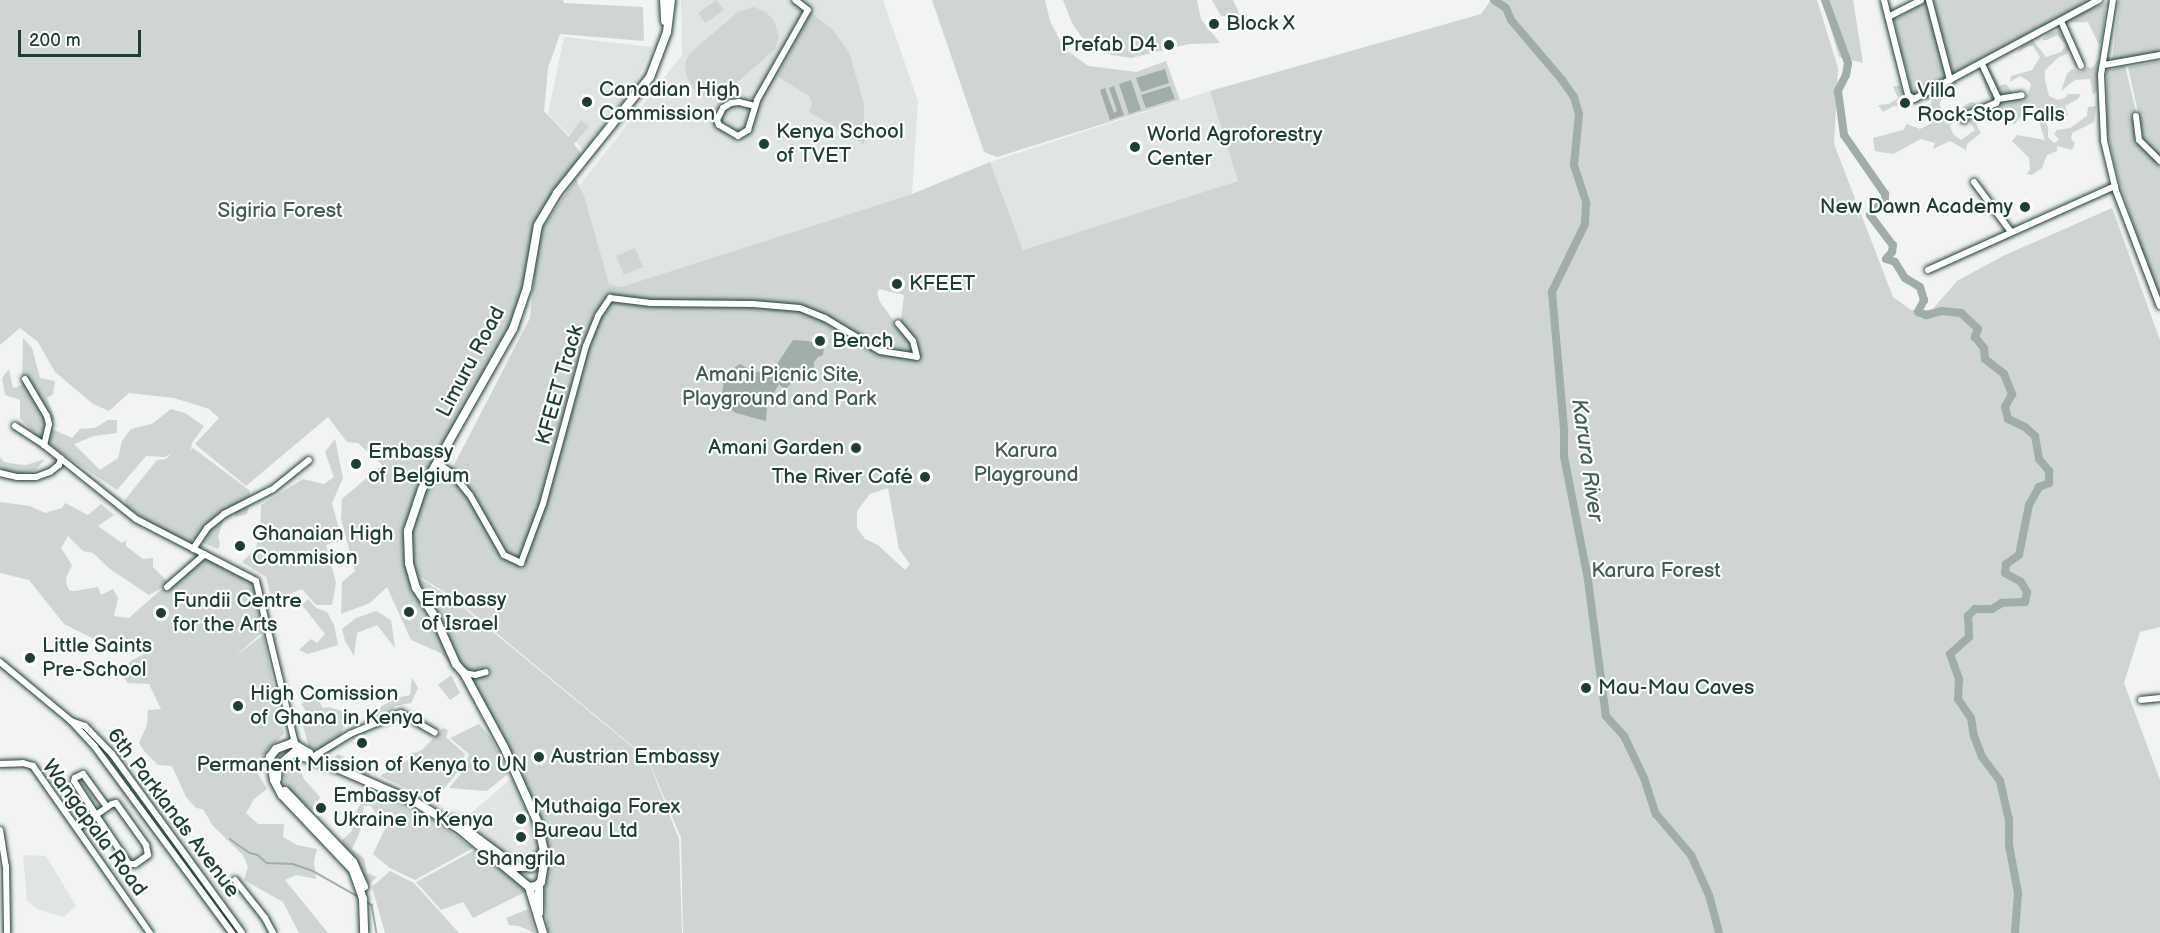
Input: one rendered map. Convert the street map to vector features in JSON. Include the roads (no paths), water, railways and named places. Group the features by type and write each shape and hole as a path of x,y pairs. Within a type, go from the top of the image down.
{"main road":[{"name":"Limuru Road","path":"664,0 664,38"},
{"name":"Limuru Road","path":"539,921 539,884 545,846 538,823 504,747 464,673 456,664 435,617 416,588 409,564 408,531 422,489 513,329 527,288 538,225 568,180 640,91 656,66 664,38 670,0"},
{"path":"293,748 417,803 458,828 487,855 526,884 539,884"},
{"path":"293,748 278,766 278,782 353,862 363,880 369,933"},
{"path":"364,933 365,904 358,882 348,863 308,824 276,785 270,757 276,749 293,748 434,809 466,828 512,865 529,868 542,875"},
{"path":"543,933 526,884 529,868 542,856 545,846"}],"street":[{"path":"755,106 737,101 721,111 717,120 728,131 738,136 748,130 755,106 808,10 795,0"},
{"path":"1884,0 1909,97 1914,99 2099,0"},
{"path":"1888,17 1921,0"},
{"path":"1929,0 1950,80"},
{"path":"2113,0 2101,75 2104,141 2115,186 2160,306"},
{"path":"2061,21 2081,66"},
{"path":"2104,65 2160,55"},
{"path":"1982,64 1998,99"},
{"path":"1964,120 1964,116 1996,103 1998,99 2022,94"},
{"path":"2136,116 2139,140 2160,161"},
{"path":"1974,182 2011,232"},
{"path":"1928,270 2115,186"},
{"name":"KFEET Track","path":"437,463 452,473 470,495 504,555 521,563 543,504 586,346 598,316 610,298 651,303 753,304 800,308 825,318 880,351 917,357 912,341 898,322"},
{"path":"25,379 47,416 49,424 45,446"},
{"path":"15,426 61,458 136,519 242,572 258,584 293,748"},
{"path":"0,473 17,477 36,477 50,472 59,465 61,458"},
{"path":"193,549 207,528 224,514 273,489 309,460"},
{"path":"167,587 205,554"},
{"name":"6th Parklands Avenue","path":"0,662 71,721 106,761 232,933"},
{"path":"464,673 475,675 486,672"},
{"path":"2141,700 2160,698"},
{"path":"314,756 350,735 401,713 435,733"},
{"name":"6th Parklands Avenue","path":"71,721 85,726 112,754 242,933"},
{"name":"Wangapala Road","path":"0,764 22,763 33,766 150,933"},
{"path":"77,828 96,815 114,802 118,804 146,845 148,855 135,864 129,864 96,815 74,781 78,775 83,774 107,807"},
{"path":"0,830 6,933"},
{"path":"235,880 265,918 273,933"}],"waterway":[{"name":"Karura River","path":"1494,0 1506,8 1511,20 1562,80 1574,97 1579,114 1574,165 1586,203 1585,224 1552,292 1564,430 1564,456 1588,580 1606,716 1624,736 1644,778 1656,814 1691,855 1709,895 1719,933"},
{"path":"1825,0 1848,63 1846,75 1838,91 1844,135 1885,194 1885,199 1870,215 1893,245 1892,252 1886,259 1895,262 1905,278 1920,287 1924,300 1918,312 1926,315 1942,311 1961,313 1978,329 1975,337 1984,348 1985,359 2004,374 2012,394 2005,407 2008,419 2025,427 2035,436 2039,459 2049,471 2049,483 2039,487 2029,505 2019,555 2006,564 2005,573 2021,582 2027,592 2025,602 2002,603 1992,609 1975,609 1968,616 1969,637 1950,654 1959,679 1958,699 1971,718 1974,736 1982,757 2000,781 2009,819 2009,845 2018,893 2015,933"},
{"path":"230,839 250,853 258,855 267,863 293,864 313,871 359,897"},
{"path":"366,902 372,905 377,933"}],"place":[{"name":"Block X","path":"1214,24"},
{"name":"Prefab D4","path":"1169,45"},
{"name":"Canadian High Commission","path":"587,102"},
{"name":"Villa Rock-Stop Falls","path":"1905,103"},
{"name":"Kenya School of TVET","path":"764,144"},
{"name":"World Agroforestry Center","path":"1135,147"},
{"name":"New Dawn Academy","path":"2025,207"},
{"name":"KFEET","path":"897,284"},
{"name":"Bench","path":"820,341"},
{"name":"Amani Garden","path":"856,448"},
{"name":"Embassy of Belgium","path":"356,464"},
{"name":"The River Café","path":"925,477"},
{"name":"Ghanaian High Commision","path":"240,546"},
{"name":"Embassy of Israel","path":"409,612"},
{"name":"Fundii Centre for the Arts","path":"161,613"},
{"name":"Little Saints Pre-School","path":"30,658"},
{"name":"Mau-Mau Caves","path":"1586,688"},
{"name":"High Comission of Ghana in Kenya","path":"238,706"},
{"name":"Permanent Mission of Kenya to UN","path":"362,743"},
{"name":"Austrian Embassy","path":"539,757"},
{"name":"Embassy of Ukraine in Kenya","path":"321,808"},
{"name":"Muthaiga Forex Bureau Ltd","path":"521,819"},
{"name":"Shangrila","path":"521,837"}],"park label":[{"name":"Sigiria Forest","path":"280,211"},
{"name":"Amani Picnic Site, Playground and Park","path":"779,387"},
{"name":"Karura Playground","path":"1026,463"},
{"name":"Karura Forest","path":"1656,571"}]}
